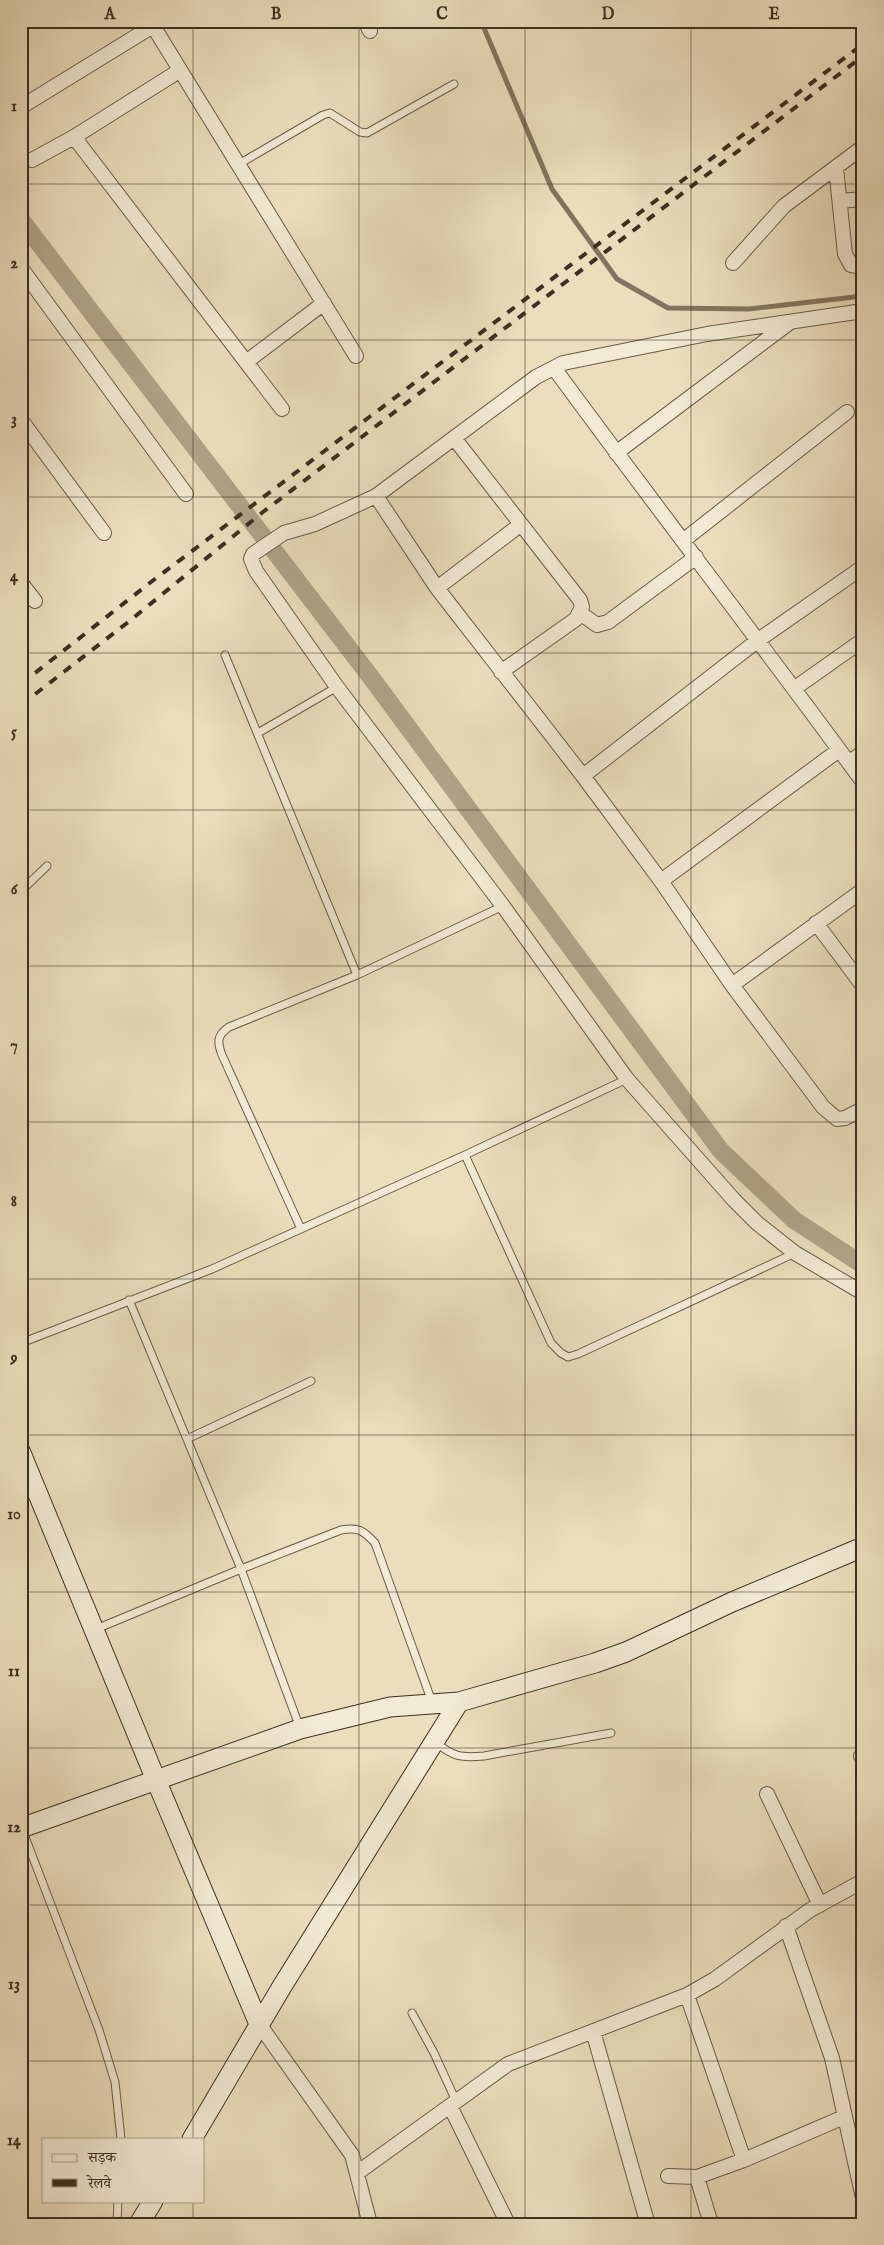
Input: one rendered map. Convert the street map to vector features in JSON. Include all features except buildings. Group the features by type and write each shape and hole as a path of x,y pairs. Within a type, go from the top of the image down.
{"street":[{"path":"23,102 155,23 179,71 239,164 356,356"},
{"path":"32,160 179,71"},
{"path":"74,136 282,409"},
{"path":"733,263 784,206 863,147"},
{"path":"836,168 845,254 850,265 863,267"},
{"path":"840,201 863,199"},
{"path":"21,268 186,494"},
{"path":"246,362 324,303"},
{"path":"863,311 707,334 563,363 536,377 376,496 315,524 284,533 257,552 251,559 256,571 337,687 503,906 627,1079 734,1200 757,1223 795,1253 863,1294"},
{"path":"616,452 790,322"},
{"path":"554,368 684,540 758,642 795,688 863,782"},
{"path":"684,540 848,412"},
{"path":"21,420 104,533"},
{"path":"454,438 580,600 582,607 576,619 501,672"},
{"path":"376,496 436,588 583,776 661,881 732,985 823,1107 830,1115 837,1119 845,1118 863,1109"},
{"path":"436,588 520,525"},
{"path":"580,613 596,625 608,622 696,557"},
{"path":"583,776 758,642 863,567"},
{"path":"21,583 35,601"},
{"path":"795,688 863,640"},
{"path":"661,881 839,750"},
{"path":"848,762 863,752"},
{"path":"732,985 863,890"},
{"path":"816,923 863,986"},
{"path":"21,1453 259,2024 352,2155 370,2224"},
{"path":"21,1828 300,1729 390,1708 459,1702 595,1664 626,1652 732,1602 863,1547"},
{"path":"193,2138 259,2024 459,1702"},
{"path":"767,1794 820,1905"},
{"path":"357,2173 508,2064 687,1994 715,1979 786,1926 863,1881"},
{"path":"786,1926 832,2058 863,2198"},
{"path":"687,1994 744,2160"},
{"path":"593,2031 646,2218 645,2224"},
{"path":"453,2104 508,2224"},
{"path":"668,2176 698,2177 744,2160 844,2117"},
{"path":"698,2177 711,2224"},
{"path":"139,2224 152,2202"}],"lane":[{"path":"239,164 322,115 330,113 360,132 367,133 454,84"},
{"path":"225,655 357,975"},
{"path":"258,732 337,687"},
{"path":"21,891 47,866"},
{"path":"301,1229 218,1043 221,1032 229,1027 357,975 503,906"},
{"path":"21,1343 212,1269 465,1155 627,1079"},
{"path":"465,1155 551,1342 561,1353 568,1357 795,1253"},
{"path":"129,1300 241,1569 300,1729"},
{"path":"187,1439 311,1381"},
{"path":"96,1630 241,1569 341,1530 354,1528 366,1534 375,1544 433,1703"},
{"path":"435,1742 447,1751 464,1758 611,1733"},
{"path":"21,1828 99,2030 115,2082 121,2138"},
{"path":"412,2013 434,2053 453,2104"},
{"path":"117,2224 118,2202"}],"waterway":[{"path":"481,21 552,189 617,279 668,308 749,309 863,296"},
{"path":"21,220 373,680 721,1151 794,1220 863,1265"}],"railway":[{"path":"21,684 151,582 863,44"},
{"path":"21,705 127,623 263,512 863,56"}]}
